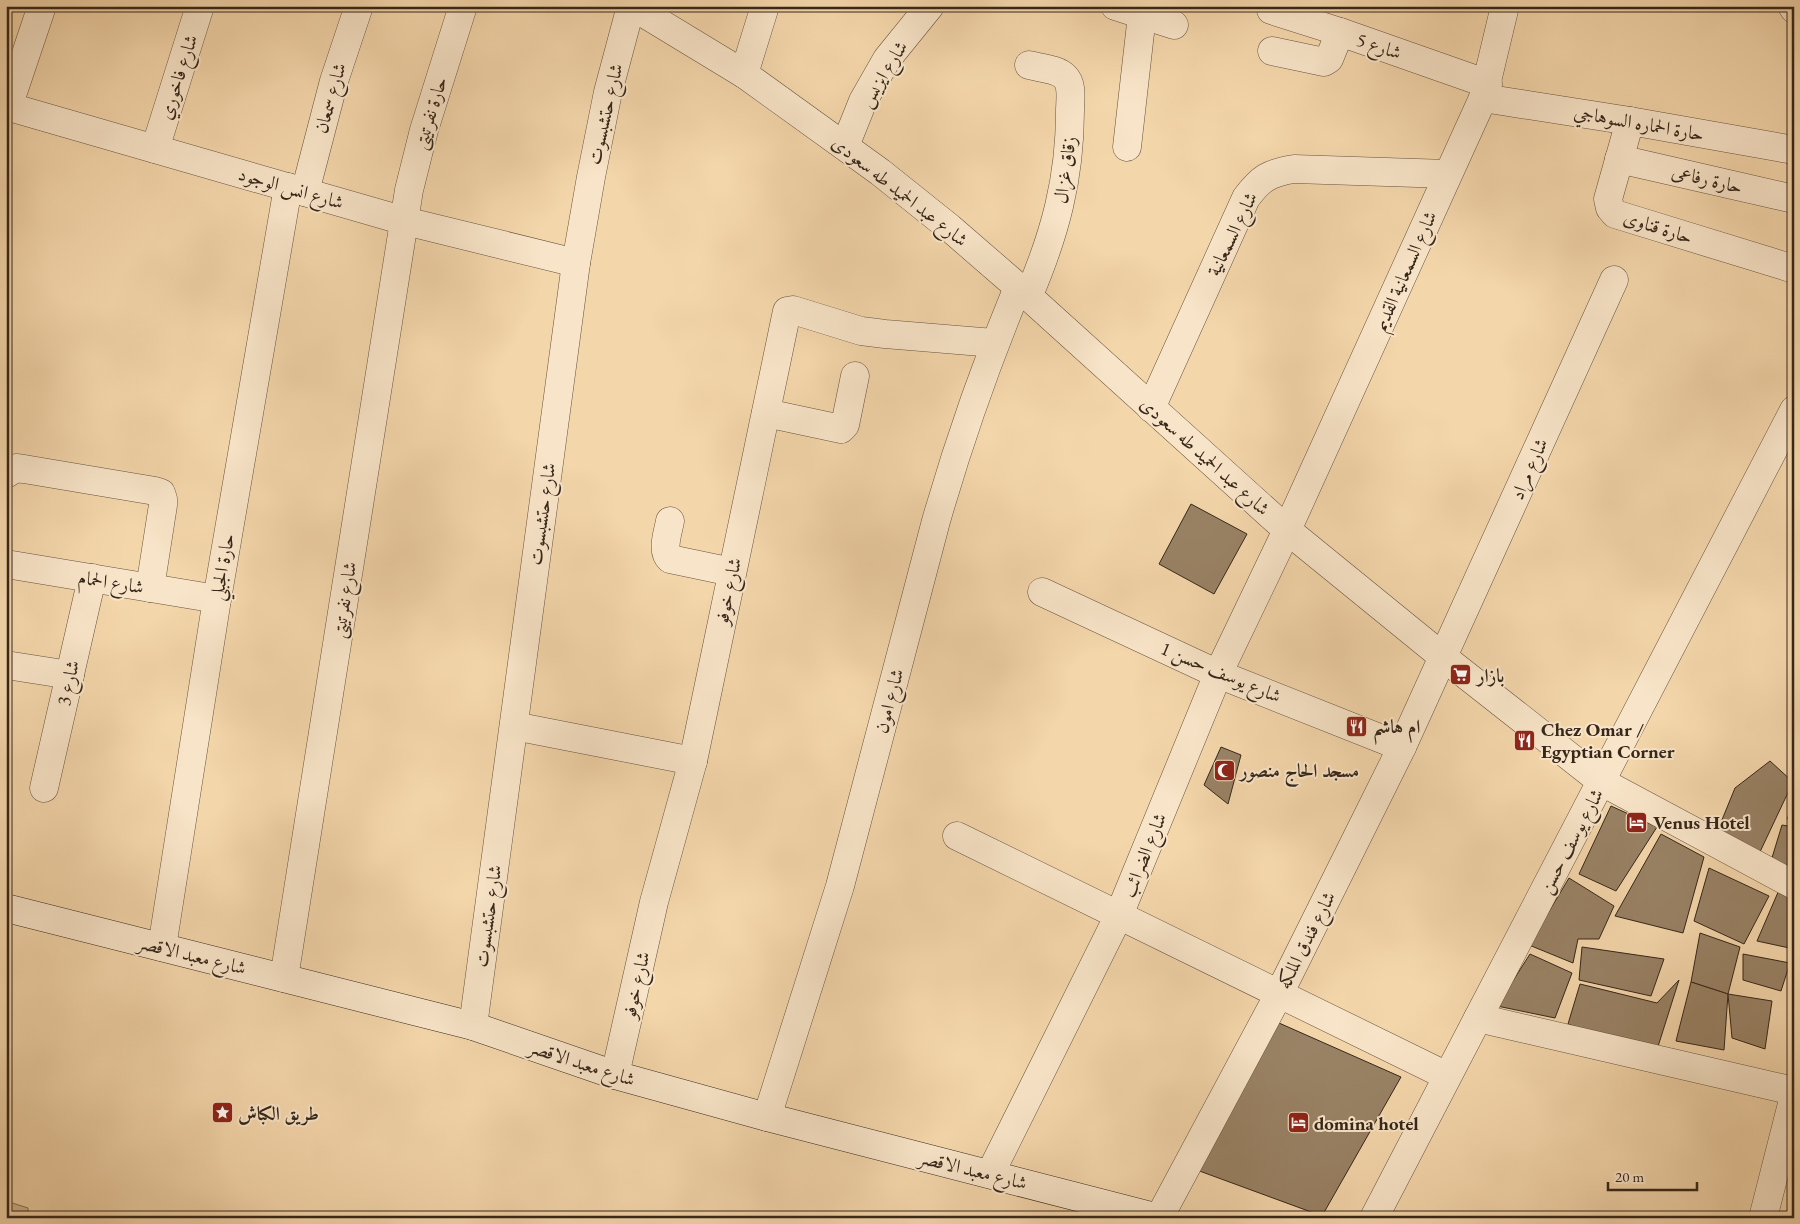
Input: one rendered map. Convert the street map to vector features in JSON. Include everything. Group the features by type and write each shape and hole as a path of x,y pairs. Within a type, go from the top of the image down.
{"street":[{"path":"7,106 42,6"},
{"name":"شارع فاخوري","path":"155,149 200,6"},
{"name":"شارع سمعان","path":"297,189 359,6"},
{"name":"حارة نفرتيتى","path":"405,221 416,160 463,6"},
{"name":"شارع عبد الحميد طه سعودى","path":"632,6 744,74 880,172 950,228 1023,292 1287,530 1443,657 1602,782 1794,885"},
{"name":"شارع حتشبسوت","path":"473,1026 576,263 608,92 632,6"},
{"path":"744,74 765,6"},
{"name":"شارع ايزيس","path":"845,146 863,101 887,59 930,6"},
{"path":"1115,6 1174,25"},
{"name":"شارع السمعانية القديم","path":"1287,530 1485,91 1505,6"},
{"name":"شارع 5","path":"1271,10 1328,22 1485,91"},
{"path":"1127,147 1142,15"},
{"path":"1272,51 1324,62 1329,59 1328,22"},
{"name":"زقاق غزال","path":"1023,292 1045,258 1058,218 1066,176 1070,134 1070,92 1069,84 1065,77 1058,72 1029,65"},
{"name":"حارة الحماره السوهاجي","path":"1485,91 1630,121 1794,150"},
{"name":"شارع انس الوجود","path":"7,106 405,221 576,263"},
{"name":"حارة قناوى","path":"1630,121 1608,199 1610,208 1615,214 1794,269"},
{"name":"حارة رفاعى","path":"1620,159 1794,199"},
{"name":"شارع السمعانية","path":"1151,408 1246,198 1258,182 1275,172 1294,169 1448,174"},
{"name":"حارة الجبلي","path":"162,947 216,599 297,189"},
{"name":"شارع نفرتيتى","path":"284,978 405,221"},
{"name":"شارع مراد","path":"1443,657 1614,280"},
{"name":"شارع امون","path":"767,1117 840,886 951,469 994,343 1023,292"},
{"name":"شارع خوفو","path":"616,1075 654,902 693,760 786,314 790,309 862,330 885,334 994,343"},
{"path":"766,413 841,429 845,425 855,376"},
{"name":"شارع يوسف حسن","path":"1374,1218 1794,410"},
{"path":"6,474 16,468 161,493 164,499 150,588"},
{"path":"670,521 666,550 667,557 670,560 732,572"},
{"name":"شارع الضرائب","path":"990,1174 1119,915 1218,674 1287,530"},
{"name":"شارع الحمام","path":"6,564 216,599"},
{"name":"شارع 3","path":"44,788 92,578"},
{"name":"شارع يوسف حسن 1","path":"1042,592 1218,674 1402,747"},
{"name":"شارع فندق الملكه","path":"1159,1218 1279,994 1402,747 1443,657"},
{"path":"6,665 70,675"},
{"path":"514,726 693,760"},
{"path":"957,836 1447,1076"},
{"name":"شارع معبد الاقصر","path":"6,908 473,1026 616,1075 767,1117 1159,1218"},
{"path":"1478,1018 1794,1091"},
{"path":"1762,1218 1794,1096"}],"shaded area":[{"path":"6,1201 28,1208 28,1218 6,1218"}],"building":[{"path":"1191,504 1247,534 1214,594 1159,564"},
{"name":"مسجد الحاج منصور","path":"1221,747 1241,755 1228,804 1204,785"},
{"path":"1770,761 1793,782 1759,854 1717,832 1735,788"},
{"path":"1794,801 1794,820 1787,819"},
{"path":"1611,806 1657,827 1616,891 1579,874"},
{"path":"1782,825 1794,827 1794,873 1771,861"},
{"path":"1661,834 1704,857 1683,933 1615,916"},
{"path":"1709,868 1769,896 1744,944 1694,921"},
{"path":"1569,878 1614,906 1599,939 1578,939 1573,963 1529,945"},
{"path":"1779,890 1794,897 1794,949 1757,941"},
{"path":"1700,933 1740,947 1728,994 1691,982"},
{"path":"1582,947 1664,959 1651,996 1579,980"},
{"path":"1530,954 1572,973 1555,1018 1497,1006"},
{"path":"1743,954 1790,963 1781,991 1743,980"},
{"path":"1679,980 1655,1056 1568,1024 1580,984 1657,1003"},
{"path":"1691,982 1728,994 1724,1050 1676,1041"},
{"path":"1728,994 1772,1001 1765,1049 1732,1038"},
{"name":"domina hotel","path":"1279,1023 1401,1077 1322,1216 1194,1169"}],"place":[{"name":"بازار","path":"1461,675"},
{"name":"ام هاشم","path":"1357,726"},
{"name":"Chez Omar / Egyptian Corner","path":"1525,740"},
{"name":"مسجد الحاج منصور","path":"1224,770"},
{"name":"Venus Hotel","path":"1637,822"},
{"name":"طريق الكباش","path":"222,1113"},
{"name":"domina hotel","path":"1298,1123"}]}
